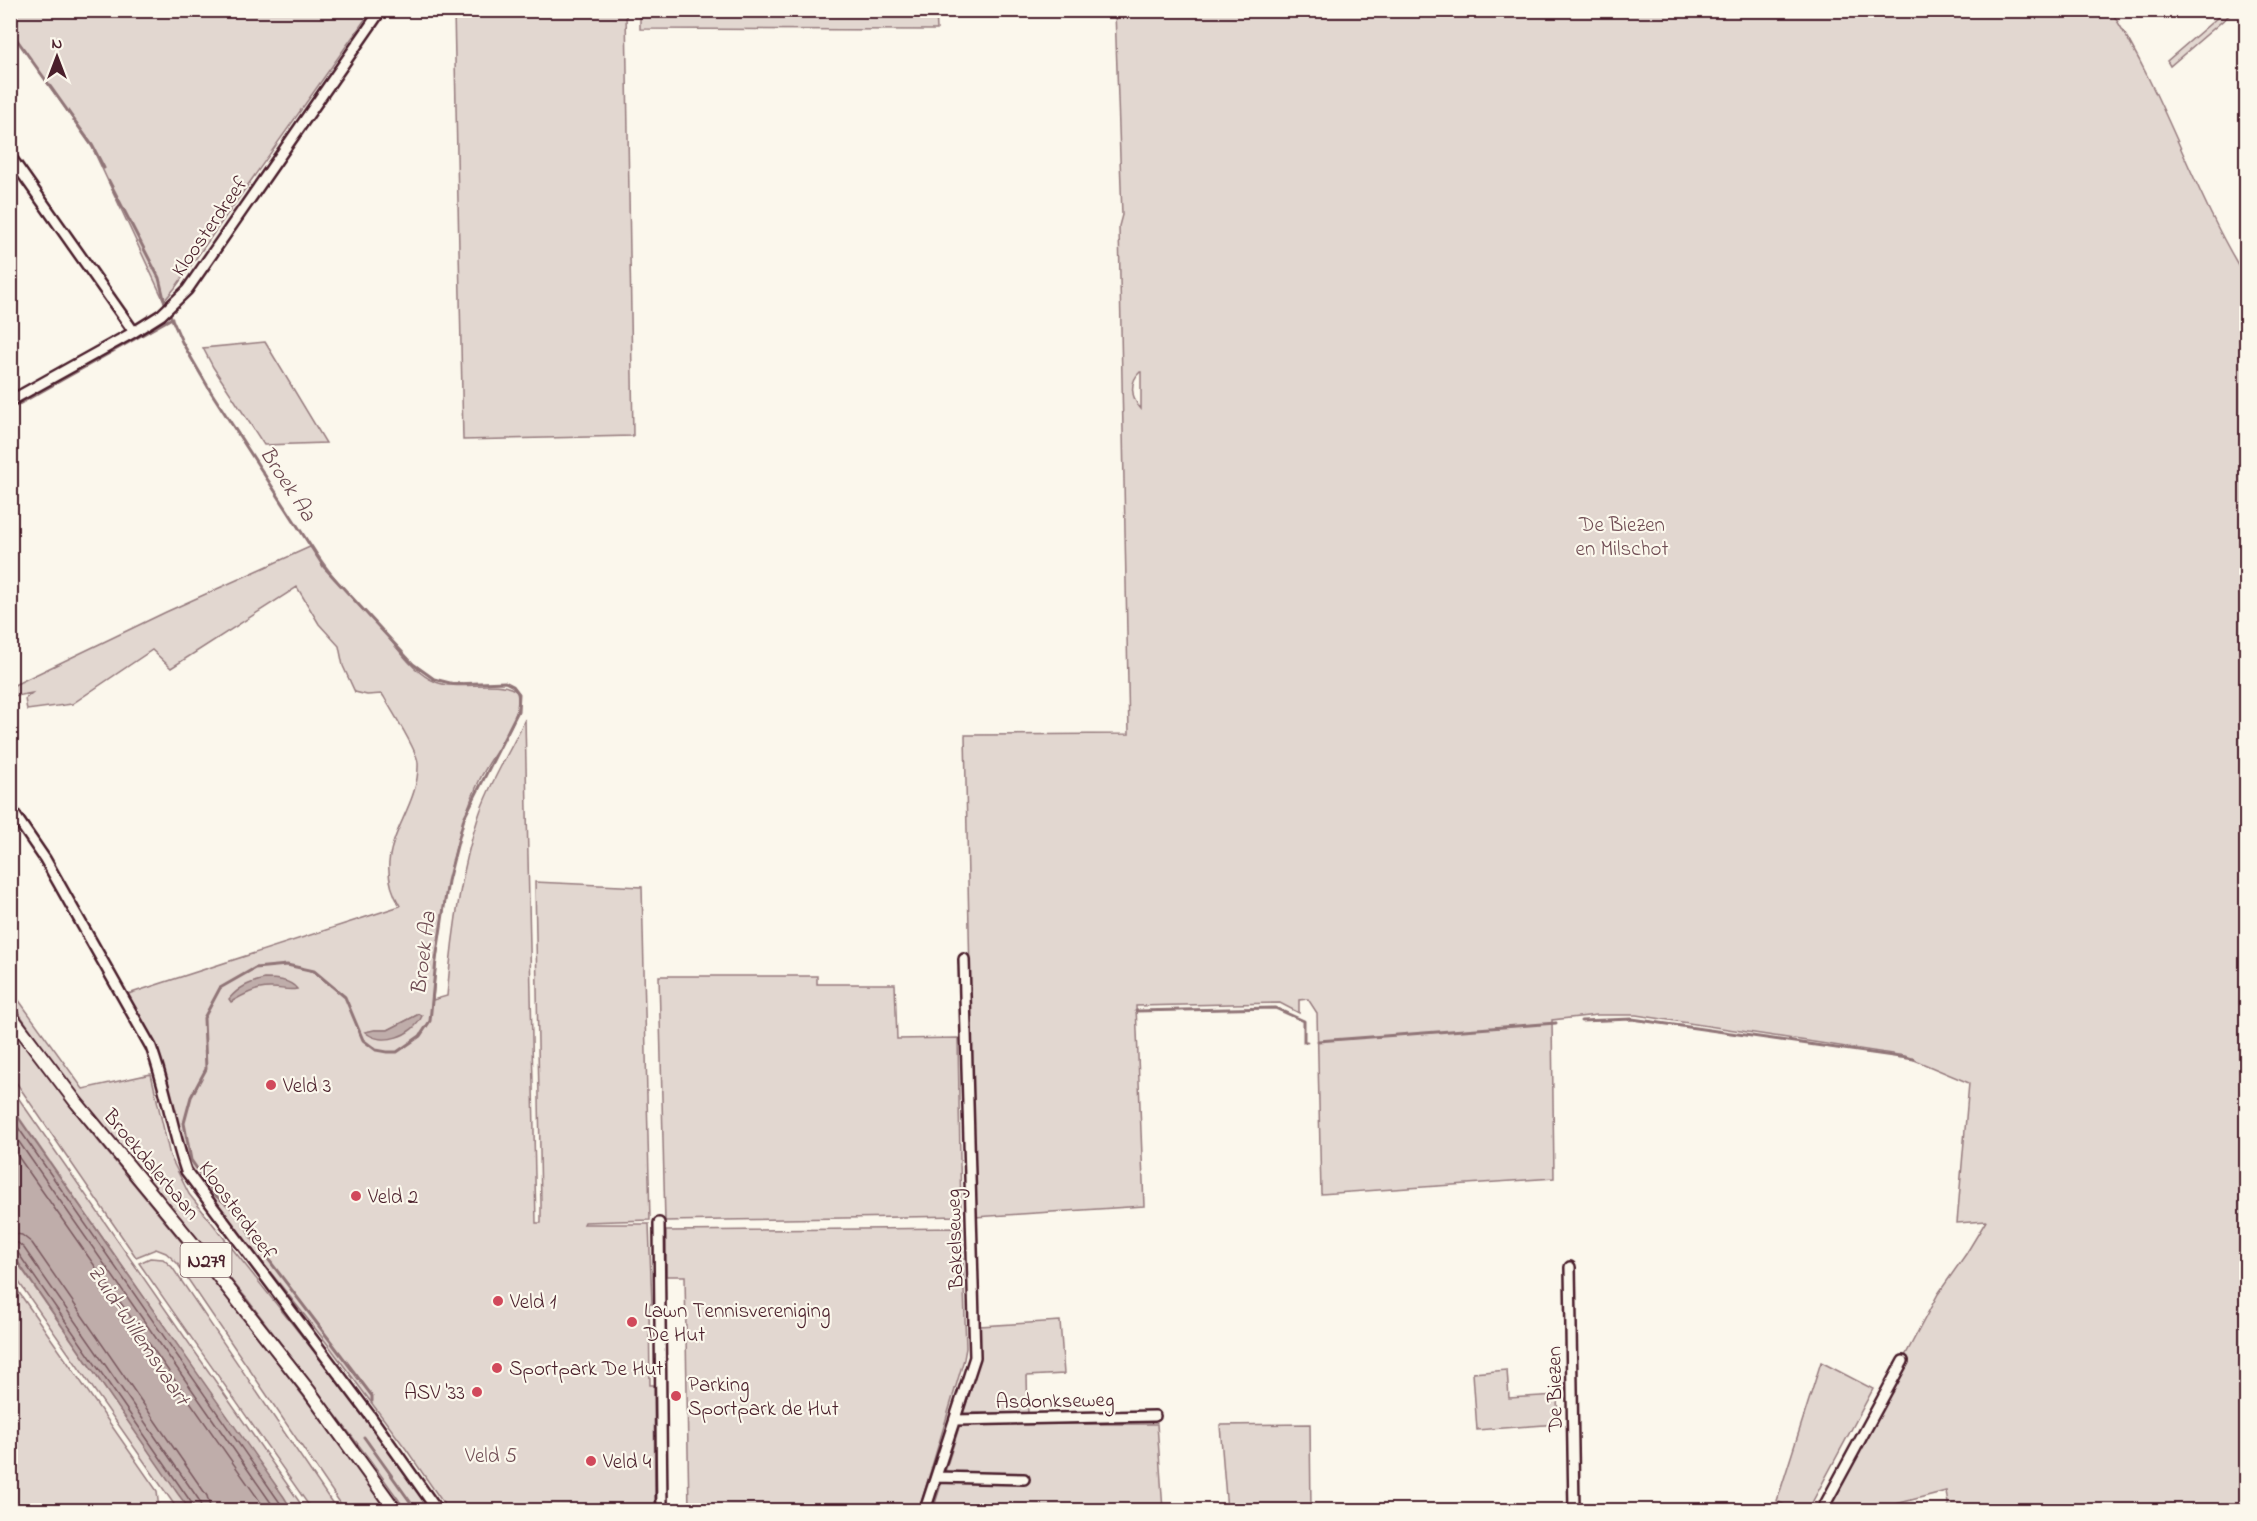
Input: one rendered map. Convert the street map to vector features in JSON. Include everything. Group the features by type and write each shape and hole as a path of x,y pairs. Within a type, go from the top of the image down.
{"main road":[{"name":"Broekdalerbaan","path":"10,1015 76,1102 194,1245 302,1382 395,1510"}],"street":[{"name":"Kloosterdreef","path":"10,401 134,332 161,315 187,290 381,10"},
{"path":"10,156 134,332"},
{"name":"Kloosterdreef","path":"10,808 45,859 151,1047 160,1070 176,1143 195,1186 371,1417 437,1510"},
{"name":"Bakelseweg","path":"925,1510 975,1357 964,959"},
{"path":"659,1223 662,1510"},
{"name":"De Biezen","path":"1570,1267 1574,1510"},
{"path":"1822,1510 1903,1361"},
{"name":"Asdonkseweg","path":"956,1420 1155,1416"},
{"path":"936,1477 1024,1479"}],"green space":[{"path":"10,11 371,11 164,301 92,147 11,31"},
{"path":"454,11 626,11 633,436 463,440"},
{"path":"640,11 936,11 937,30 640,29"},
{"name":"De Biezen en Milschot","path":"1115,11 2111,11 2147,76 2210,212 2246,278 2246,1510 1949,1510 1946,1491 1873,1510 1823,1510 1938,1294 1986,1221 1957,1223 1969,1083 1905,1056 1636,1015 1597,1015 1552,1020 1554,1178 1321,1194 1317,1013 1308,999 1299,1000 1299,1013 1280,1003 1136,1006 1144,1206 975,1217 965,735 1129,734 1119,226 1122,215","holes":["1141,372 1141,409 1133,395 1134,380"]},
{"path":"2225,11 2234,11 2170,66 2167,61"},
{"path":"265,342 326,443 264,445 203,348"},
{"name":"Veld 5","path":"312,546 328,570 421,674 445,684 501,686 517,692 516,714 480,779 453,859 442,916 433,1000 447,996 458,904 479,815 525,719 536,1223 541,1223 541,1205 535,882 642,887 650,1220 585,1222 584,1224 649,1224 652,1304 649,1304 650,1385 654,1385 655,1510 448,1510 406,1449 329,1346 201,1185 185,1155 172,1103 125,995 400,906 391,886 389,867 391,849 411,799 418,763 409,740 382,694 367,695 355,692 343,666 339,646 319,624 297,587 171,668 152,650 72,704 27,710 25,699 32,693 11,697 10,687 166,612","holes":["419,1014 396,1037 374,1030 388,1030"]},
{"path":"659,976 817,976 817,984 895,984 897,1039 958,1038 961,1216 665,1221"},
{"path":"10,988 83,1089 151,1074 170,1156 189,1194 362,1412 430,1510 406,1510 247,1299 100,1123 56,1066 11,1002"},
{"path":"10,1025 90,1131 236,1308 390,1510 345,1510 177,1263 166,1253 156,1249 136,1257 11,1075"},
{"path":"10,1086 305,1510 292,1510 11,1106"},
{"path":"962,1228 966,1348 919,1510 689,1510 685,1276 666,1276 666,1231"},
{"path":"10,1252 190,1510 178,1510 11,1271"},
{"path":"150,1258 163,1259 172,1267 337,1510 312,1510 139,1263"},
{"path":"11,1281 157,1491 159,1510 11,1510"},
{"path":"1060,1321 1064,1374 1027,1376 1028,1414 963,1413 979,1361 980,1326"},
{"path":"1821,1362 1873,1389 1808,1510 1793,1510 1777,1501"},
{"path":"1507,1370 1509,1398 1557,1395 1558,1424 1477,1430 1473,1373"},
{"path":"960,1424 1157,1424 1163,1510 933,1510"},
{"path":"1310,1424 1311,1510 1227,1510 1220,1425"}],"water":[{"path":"264,979 286,981 297,989 261,989 231,1002 229,999 245,986"},
{"path":"419,1014 422,1016 412,1029 396,1037 380,1039 365,1032 388,1030"},
{"name":"Zuid-Willemsvaart","path":"10,1106 292,1510 190,1510 178,1494 11,1252"}],"waterway":[{"name":"Broek Aa","path":"10,30 92,145 104,168"},
{"name":"Broek Aa","path":"109,181 159,278 165,303"},
{"name":"Broek Aa","path":"169,312 182,342 211,392 324,567 413,664 434,679 454,684 505,682 513,686 519,694 518,711 464,818 448,881 436,960 430,1021 420,1036 397,1052 376,1050 363,1040 345,997 314,971 287,965 255,968 220,988 204,1018 206,1069 191,1097 184,1123 191,1160 215,1195 242,1216 250,1235 372,1396 372,1401"},
{"path":"10,409 172,318"},
{"path":"10,796 36,838"},
{"path":"1136,1011 1275,1008 1304,1021 1304,1042 1307,1042"},
{"path":"1581,1021 1632,1019 1914,1059"},
{"path":"1318,1041 1556,1023"},
{"path":"364,1437 416,1510"}],"place":[{"name":"Veld 3","path":"271,1085"},
{"name":"Veld 2","path":"356,1196"},
{"name":"Veld 1","path":"498,1301"},
{"name":"Lawn Tennisvereniging De Hut","path":"632,1322"},
{"name":"Sportpark De Hut","path":"497,1368"},
{"name":"ASV '33","path":"477,1392"},
{"name":"Parking Sportpark de Hut","path":"676,1396"},
{"name":"Veld 4","path":"591,1461"}]}
